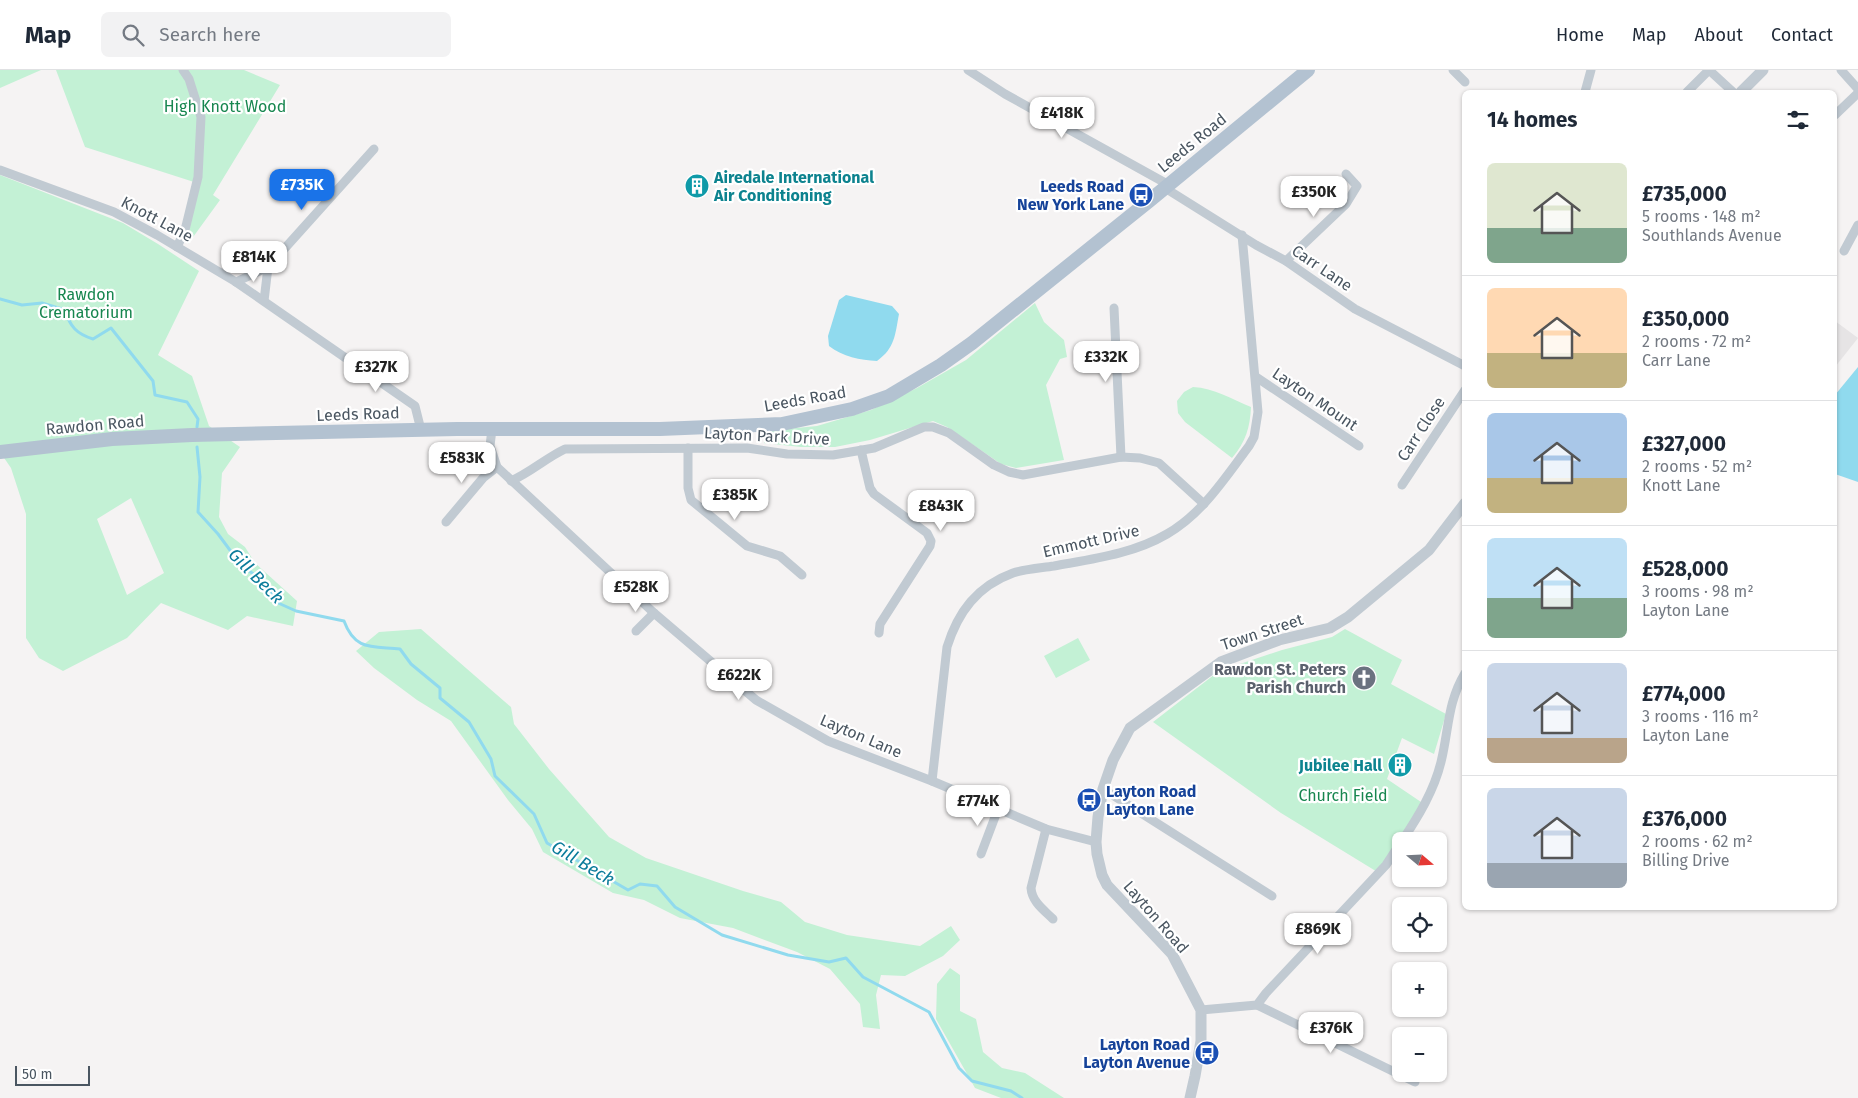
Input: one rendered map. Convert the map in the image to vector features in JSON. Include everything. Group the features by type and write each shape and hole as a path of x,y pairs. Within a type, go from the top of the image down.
{"main road":[{"name":"Leeds Road","path":"192,435 492,429 660,429 782,424 836,413 880,400 941,365 972,343 1308,70"},
{"name":"Rawdon Road","path":"0,452 112,440 192,435"}],"street":[{"path":"177,246 185,230 198,177 201,117 189,79 183,70"},
{"name":"Carr Lane","path":"968,70 1005,94 1167,186 1286,261 1355,309 1462,364"},
{"path":"1453,70 1466,82"},
{"path":"1586,90 1591,70"},
{"path":"1689,90 1709,70 1731,90"},
{"path":"1743,90 1763,70"},
{"path":"1841,70 1858,88"},
{"path":"1837,113 1858,93"},
{"path":"236,282 268,267 374,149"},
{"name":"Knott Lane","path":"0,170 114,212 177,246 236,282 415,406 421,430"},
{"path":"1286,261 1350,198 1357,186 1346,174"},
{"path":"1844,251 1858,225"},
{"name":"Emmott Drive","path":"932,780 948,646 953,628 963,611 975,597 985,587 1014,572 1109,556 1149,543 1167,534 1186,521 1204,504 1249,446 1254,437 1258,412 1242,235"},
{"path":"264,301 268,267"},
{"path":"1114,308 1121,457"},
{"name":"Layton Mount","path":"1256,377 1359,446"},
{"name":"Carr Close","path":"1402,485 1462,395"},
{"name":"Layton Park Drive","path":"511,481 528,473 544,460 565,448 747,448 786,454 833,455 874,448 924,428 934,427 949,434 994,465 1009,472 1023,475 1121,457 1140,458 1159,463 1204,504"},
{"name":"Layton Lane","path":"492,429 490,446 497,467 654,613 756,700 828,741 932,780 1046,829 1096,842"},
{"path":"688,448 688,488 691,500 747,546 780,556 802,575"},
{"path":"861,450 870,488 874,494 928,533 931,541 930,546 880,624 879,633"},
{"path":"446,522 483,478 497,467"},
{"name":"Town Street","path":"1096,842 1103,789 1113,760 1130,728 1221,662 1279,640 1330,628 1348,617 1429,550 1462,507"},
{"path":"636,630 654,613"},
{"path":"1407,832 1420,813 1441,763 1449,709 1462,680"},
{"path":"1103,789 1272,896"},
{"path":"981,854 998,809"},
{"path":"1046,829 1031,888 1034,900 1053,919"},
{"name":"Layton Road","path":"1096,842 1100,870 1107,885 1172,954 1201,1010 1202,1040 1190,1098"},
{"path":"1257,1006 1266,993 1386,865 1392,855"},
{"path":"1201,1010 1257,1006 1392,1071"}],"shaded area":[{"path":"1837,322 1858,338 1837,364"}],"green space":[{"path":"0,70 41,70 0,88"},
{"name":"High Knott Wood","path":"56,70 244,70 280,85 213,195 220,200 188,244 194,182 85,147"},
{"name":"Rawdon Crematorium","path":"0,175 123,223 199,271 158,355 192,376 209,426 240,447 222,473 219,517 228,534 245,547 255,563 297,601 293,626 247,616 228,630 161,603 127,638 63,671 39,658 26,638 26,514 11,468 0,452","holes":["131,498 164,573 127,595 97,519"]},
{"path":"1035,303 1044,322 1064,340 1067,357 1060,359 1046,385 1064,460 1016,468 1001,464 947,427 933,421 870,440 835,447 801,447 764,443 766,431 817,426 871,410 917,388 966,360"},
{"path":"1193,387 1216,392 1251,407 1250,421 1246,434 1241,446 1232,458 1185,422 1178,413 1177,401 1184,392"},
{"path":"421,629 511,707 514,724 549,769 609,837 646,858 781,902 805,922 847,935 920,946 951,926 960,940 943,956 905,976 881,975 876,995 880,1029 863,1027 860,1004 830,969 797,952 733,928 680,918 644,900 613,893 543,852 532,829 508,800 451,721 417,700 374,668 356,651 379,632"},
{"name":"Church Field","path":"1345,629 1402,660 1391,684 1446,714 1434,754 1402,738 1387,779 1424,804 1406,832 1392,832 1392,853 1379,873 1281,813 1153,722 1219,671 1282,650 1332,637"},
{"path":"1078,638 1090,660 1056,678 1044,656"},
{"path":"950,968 960,975 960,1011 976,1019 983,1052 1002,1068 1025,1073 1064,1098 1001,1098 975,1088 936,1019 937,984"}],"water":[{"path":"846,295 892,306 899,314 891,346 877,361 852,357 840,353 829,346 828,336 839,300"},
{"path":"1858,367 1858,482 1837,475 1837,393"}],"waterway":[{"name":"Gill Beck","path":"0,299 22,305 42,303 65,310 69,321 75,329 93,339 111,328 153,381 155,395 187,402 198,419 197,427"},
{"name":"Gill Beck","path":"197,447 200,477 198,512 218,534 241,565 267,584 276,602 296,611 344,621 353,638 366,645 400,649 411,664 440,688 440,698 469,722 491,759 495,776 534,814 547,843 628,890 640,884 657,886 675,907 722,935 788,955 829,962 846,958 863,977 929,1012 959,1068 972,1081 1011,1091 1022,1098"}],"place":[{"name":"Airedale International Air Conditioning","path":"697,186"},
{"name":"Leeds Road New York Lane","path":"1141,195"},
{"name":"Rawdon St. Peters Parish Church","path":"1364,678"},
{"name":"Jubilee Hall","path":"1400,765"},
{"name":"Layton Road Layton Lane","path":"1089,800"},
{"name":"Layton Road Layton Avenue","path":"1207,1053"}]}
